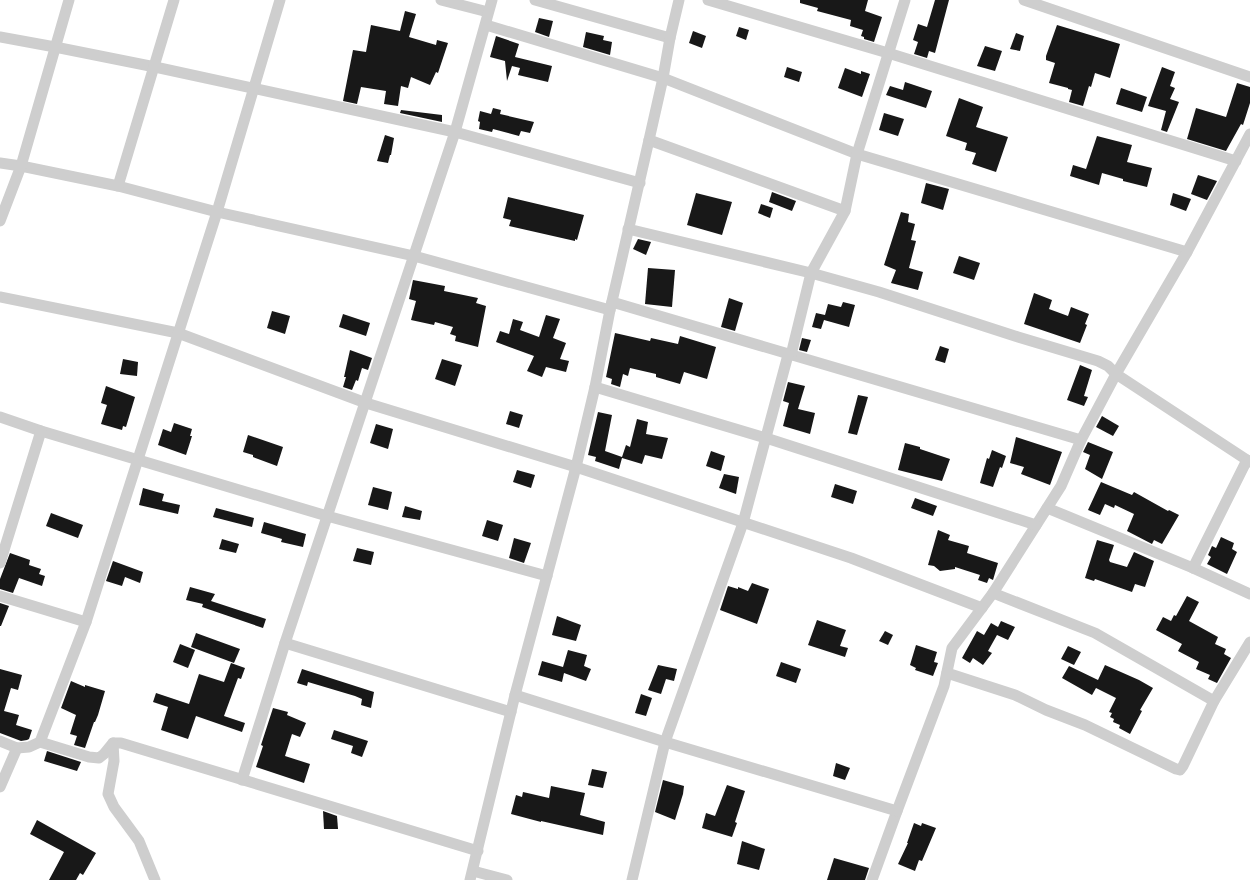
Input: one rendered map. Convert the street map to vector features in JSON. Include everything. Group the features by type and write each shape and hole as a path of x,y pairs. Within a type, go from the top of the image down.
{"street":[{"path":"0,221 21,166 69,0"},
{"path":"118,186 174,0"},
{"path":"40,742 86,622 217,212 280,0"},
{"path":"441,0 488,12"},
{"path":"242,780 285,643 455,132 492,0"},
{"path":"535,0 670,38"},
{"path":"507,880 472,875 515,695 576,467 595,387 611,306 640,183 679,0"},
{"path":"708,0 888,53 1236,161"},
{"path":"632,880 665,742 743,522 790,355 811,273 845,211 857,154 905,0"},
{"path":"1024,0 1250,77"},
{"path":"486,25 663,78 857,154 1187,252"},
{"path":"0,38 55,47 155,67 455,132 640,183"},
{"path":"872,880 944,686 952,648 993,593 1061,486 1081,440 1116,374 1187,252 1250,134"},
{"path":"649,140 845,211"},
{"path":"0,163 118,186 217,212 414,256 611,306 790,355 1081,440"},
{"path":"628,229 811,273 879,292 1098,361 1108,366 1116,374 1249,461 1193,568"},
{"path":"0,297 178,333 366,403 576,467 743,522 851,558 982,608"},
{"path":"595,387 766,438 1036,525"},
{"path":"0,417 41,431 327,516 547,576"},
{"path":"0,563 5,530 41,431"},
{"path":"1047,508 1193,568 1250,594"},
{"path":"993,593 1095,633 1214,701"},
{"path":"0,596 86,622"},
{"path":"947,673 1015,695 1046,710 1085,725 1180,770 1214,701 1250,642"},
{"path":"285,643 511,712"},
{"path":"515,695 665,742 897,811"},
{"path":"0,741 17,748 29,747 40,742 89,757 99,758 113,743"},
{"path":"113,743 121,743 478,851"},
{"path":"113,743 114,762 108,794 114,806 139,842 155,880"},
{"path":"0,787 17,748"}],"building":[{"path":"800,0 868,0 865,11 882,17 874,42 864,39 864,37 861,36 863,30 850,26 851,20 817,11 818,8 800,3"},
{"path":"935,0 949,0 935,53 929,51 927,58 914,54 918,42 913,40 918,24 927,27"},
{"path":"405,11 416,14 409,37 436,45 437,40 448,43 438,73 436,72 430,85 411,77 408,88 401,86 398,106 384,104 386,91 361,87 357,104 343,101 353,50 366,52 371,25 400,31"},
{"path":"539,18 553,21 549,37 535,32"},
{"path":"1057,25 1120,44 1110,78 1095,73 1083,106 1069,102 1072,90 1049,83 1055,63 1046,60 1046,56"},
{"path":"739,27 749,30 746,40 736,36"},
{"path":"693,31 706,36 702,48 689,43"},
{"path":"586,32 604,36 603,40 612,42 610,55 583,47"},
{"path":"1016,33 1024,36 1020,51 1010,49"},
{"path":"496,36 519,44 515,57 552,66 548,82 518,75 520,68 512,66 507,81 505,61 490,57"},
{"path":"985,46 1002,51 995,71 977,66"},
{"path":"787,67 802,72 799,82 784,77"},
{"path":"1162,67 1175,72 1170,86 1175,88 1170,99 1179,102 1167,132 1161,130 1166,111 1148,106"},
{"path":"845,68 861,74 861,71 870,74 862,97 838,88"},
{"path":"905,82 932,91 926,108 886,95 890,86 903,90"},
{"path":"1237,83 1250,87 1250,103 1243,125 1241,124 1226,151 1187,139 1196,108 1226,117"},
{"path":"1121,88 1147,97 1142,112 1116,104"},
{"path":"959,98 983,107 976,127 1008,137 996,172 972,164 976,153 965,150 967,143 946,136"},
{"path":"493,108 501,110 500,114 534,122 530,133 521,131 519,136 493,129 492,132 479,129 480,122 478,121 480,111 491,114"},
{"path":"401,110 442,115 442,122 400,113"},
{"path":"884,113 904,119 898,136 879,130"},
{"path":"385,135 394,138 388,163 377,161"},
{"path":"1097,136 1132,145 1127,162 1152,168 1147,187 1123,181 1123,179 1102,173 1099,185 1070,176 1073,165 1086,169"},
{"path":"1198,175 1217,181 1207,200 1191,194"},
{"path":"926,183 949,189 943,210 921,203"},
{"path":"772,192 796,201 792,211 769,202"},
{"path":"696,193 732,202 722,235 687,225"},
{"path":"1173,193 1191,199 1186,211 1170,205"},
{"path":"508,197 584,215 577,240 575,239 575,241 509,226 511,220 503,218"},
{"path":"761,204 773,208 770,218 758,213"},
{"path":"901,212 909,214 908,222 915,224 911,240 916,241 909,268 923,272 918,290 891,283 896,270 884,265"},
{"path":"638,239 651,242 646,255 633,249"},
{"path":"959,256 980,263 974,280 953,273"},
{"path":"648,268 675,270 672,307 645,304"},
{"path":"413,280 445,286 444,291 478,298 476,303 486,306 478,347 455,341 456,336 450,334 453,327 435,322 434,325 411,320 416,301 409,299"},
{"path":"1034,293 1052,300 1049,309 1068,316 1071,307 1089,314 1085,324 1087,325 1080,343 1024,324"},
{"path":"729,298 743,303 735,331 721,327"},
{"path":"843,302 855,305 849,327 824,320 821,329 812,327 816,313 825,315 828,304 841,307"},
{"path":"272,311 290,316 285,334 267,328"},
{"path":"343,314 370,323 366,336 339,327"},
{"path":"546,315 560,319 553,338 566,343 560,359 569,361 566,372 546,367 542,377 527,371 534,356 496,342 500,331 509,334 513,319 523,322 520,330 539,337"},
{"path":"615,333 650,341 651,338 678,344 680,336 716,347 707,379 684,372 680,384 656,377 656,374 630,368 628,376 623,374 620,387 611,384 612,379 606,377"},
{"path":"802,338 811,340 807,352 799,350"},
{"path":"940,346 949,349 945,363 935,360"},
{"path":"350,350 372,358 368,370 362,368 358,381 356,380 352,390 343,387"},
{"path":"123,359 138,362 137,376 120,374"},
{"path":"442,359 462,365 455,386 435,379"},
{"path":"1080,365 1092,370 1084,396 1088,397 1084,406 1067,400"},
{"path":"788,382 805,386 798,409 815,413 810,434 783,426 789,403 783,401"},
{"path":"106,386 135,397 126,427 123,426 122,430 101,424 107,405 101,403"},
{"path":"858,395 868,397 857,435 848,433"},
{"path":"510,411 523,415 519,428 506,424"},
{"path":"598,412 612,415 605,451 622,457 626,445 630,447 637,419 648,422 646,434 668,438 662,459 645,455 642,464 622,458 619,469 595,461 596,457 588,455"},
{"path":"1102,416 1119,426 1113,436 1096,427"},
{"path":"174,423 192,429 190,436 192,436 186,455 158,445 163,429 171,432"},
{"path":"376,424 393,429 388,449 370,443"},
{"path":"248,435 283,447 277,466 243,452"},
{"path":"1016,437 1062,452 1050,485 1021,474 1024,467 1010,463"},
{"path":"1088,442 1113,452 1102,479 1085,469 1090,455 1083,452"},
{"path":"905,443 920,447 920,449 950,459 942,481 898,470"},
{"path":"992,450 1006,456 1002,468 1000,467 993,487 980,483 987,458 989,459"},
{"path":"711,451 725,456 721,471 706,466"},
{"path":"517,470 535,475 531,488 513,482"},
{"path":"724,474 739,477 736,494 719,488"},
{"path":"1101,482 1132,495 1134,492 1168,511 1169,510 1179,515 1162,544 1154,540 1152,544 1127,531 1134,514 1115,505 1114,508 1105,504 1100,515 1088,510"},
{"path":"835,484 857,491 853,504 831,497"},
{"path":"373,487 392,492 388,510 368,505"},
{"path":"143,488 164,494 162,501 180,505 178,514 139,505"},
{"path":"915,498 937,506 933,516 911,508"},
{"path":"405,506 422,511 420,520 402,517"},
{"path":"216,508 254,518 252,527 213,517"},
{"path":"51,513 83,525 78,538 46,526"},
{"path":"487,520 503,525 498,541 482,536"},
{"path":"264,522 306,534 303,547 281,542 282,539 261,533"},
{"path":"938,530 950,535 948,540 969,546 967,553 998,563 993,580 989,578 987,583 978,580 980,575 955,567 955,569 940,571 934,566 928,565"},
{"path":"1221,537 1234,543 1232,549 1237,552 1227,574 1207,564 1211,557 1208,555 1212,546 1216,548"},
{"path":"514,538 531,543 524,563 509,558"},
{"path":"222,539 239,544 236,553 219,549"},
{"path":"1097,540 1114,545 1109,560 1110,562 1127,567 1134,552 1154,561 1145,587 1135,584 1132,592 1095,579 1094,581 1085,578"},
{"path":"357,548 374,552 371,565 353,561"},
{"path":"10,553 30,560 29,565 41,569 39,574 45,576 42,586 19,578 13,593 0,589 0,579"},
{"path":"113,561 143,572 140,583 125,577 122,586 106,581"},
{"path":"752,583 769,589 757,624 720,610 728,586 738,589 738,587 748,591"},
{"path":"190,587 215,594 211,601 266,619 263,628 202,607 203,604 186,600"},
{"path":"1187,596 1199,602 1189,621 1218,637 1215,644 1226,649 1224,654 1231,658 1217,683 1208,679 1210,675 1196,669 1199,662 1178,651 1182,644 1156,630 1163,617 1171,621 1174,615 1176,616"},
{"path":"0,603 9,606 1,626 0,626"},
{"path":"557,616 581,625 576,641 552,635"},
{"path":"817,620 846,630 840,646 848,648 845,657 808,645"},
{"path":"1001,621 1015,627 1008,640 997,635 988,651 992,653 983,665 973,658 970,663 962,658 977,631 984,635 991,623 998,627"},
{"path":"885,631 893,635 888,645 879,641"},
{"path":"196,633 240,649 234,663 191,647"},
{"path":"180,644 195,650 188,668 173,662"},
{"path":"916,645 937,652 934,662 938,663 933,676 915,670 916,668 910,665"},
{"path":"1068,646 1081,652 1074,665 1061,659"},
{"path":"568,650 587,655 584,666 591,669 586,681 564,673 562,682 538,675 542,661 563,667"},
{"path":"781,662 801,669 796,683 776,676"},
{"path":"231,663 245,668 241,679 238,678 224,716 245,723 242,732 196,716 188,739 161,730 168,707 153,702 156,693 189,704 199,674 224,682"},
{"path":"658,665 677,669 674,681 666,679 661,694 648,690"},
{"path":"1105,665 1153,688 1140,710 1142,711 1130,734 1119,728 1120,725 1113,722 1114,719 1110,717 1112,713 1109,712 1116,698 1096,688 1092,695 1062,678 1069,666 1098,680"},
{"path":"0,669 22,675 18,690 11,688 4,711 19,715 16,725 32,730 29,739 27,740 21,741 0,733"},
{"path":"302,669 374,692 371,708 361,705 362,699 355,696 308,682 307,686 297,683"},
{"path":"71,681 85,687 85,685 105,691 98,715 85,748 74,745 77,736 70,734 76,715 61,708"},
{"path":"641,694 652,698 646,716 635,713"},
{"path":"273,708 288,712 287,715 306,723 300,737 292,734 285,756 310,764 304,783 256,767 263,746 261,745"},
{"path":"334,730 368,741 362,757 351,753 353,746 331,739"},
{"path":"47,751 81,762 77,771 44,761"},
{"path":"836,763 850,768 845,780 833,776"},
{"path":"592,769 607,772 603,788 588,785"},
{"path":"663,780 684,786 675,820 655,812"},
{"path":"727,785 745,791 732,837 702,828 706,813 715,816"},
{"path":"551,786 585,793 580,815 605,822 603,835 511,814 516,795 522,797 523,792 549,798"},
{"path":"323,811 337,816 338,829 324,829"},
{"path":"37,820 96,853 83,875 80,873 76,880 49,880 64,852 30,834"},
{"path":"914,823 921,826 922,823 936,828 922,861 919,860 915,871 898,864 908,843"},
{"path":"742,841 765,849 759,870 737,864"},
{"path":"834,858 869,868 865,880 827,880"}]}
